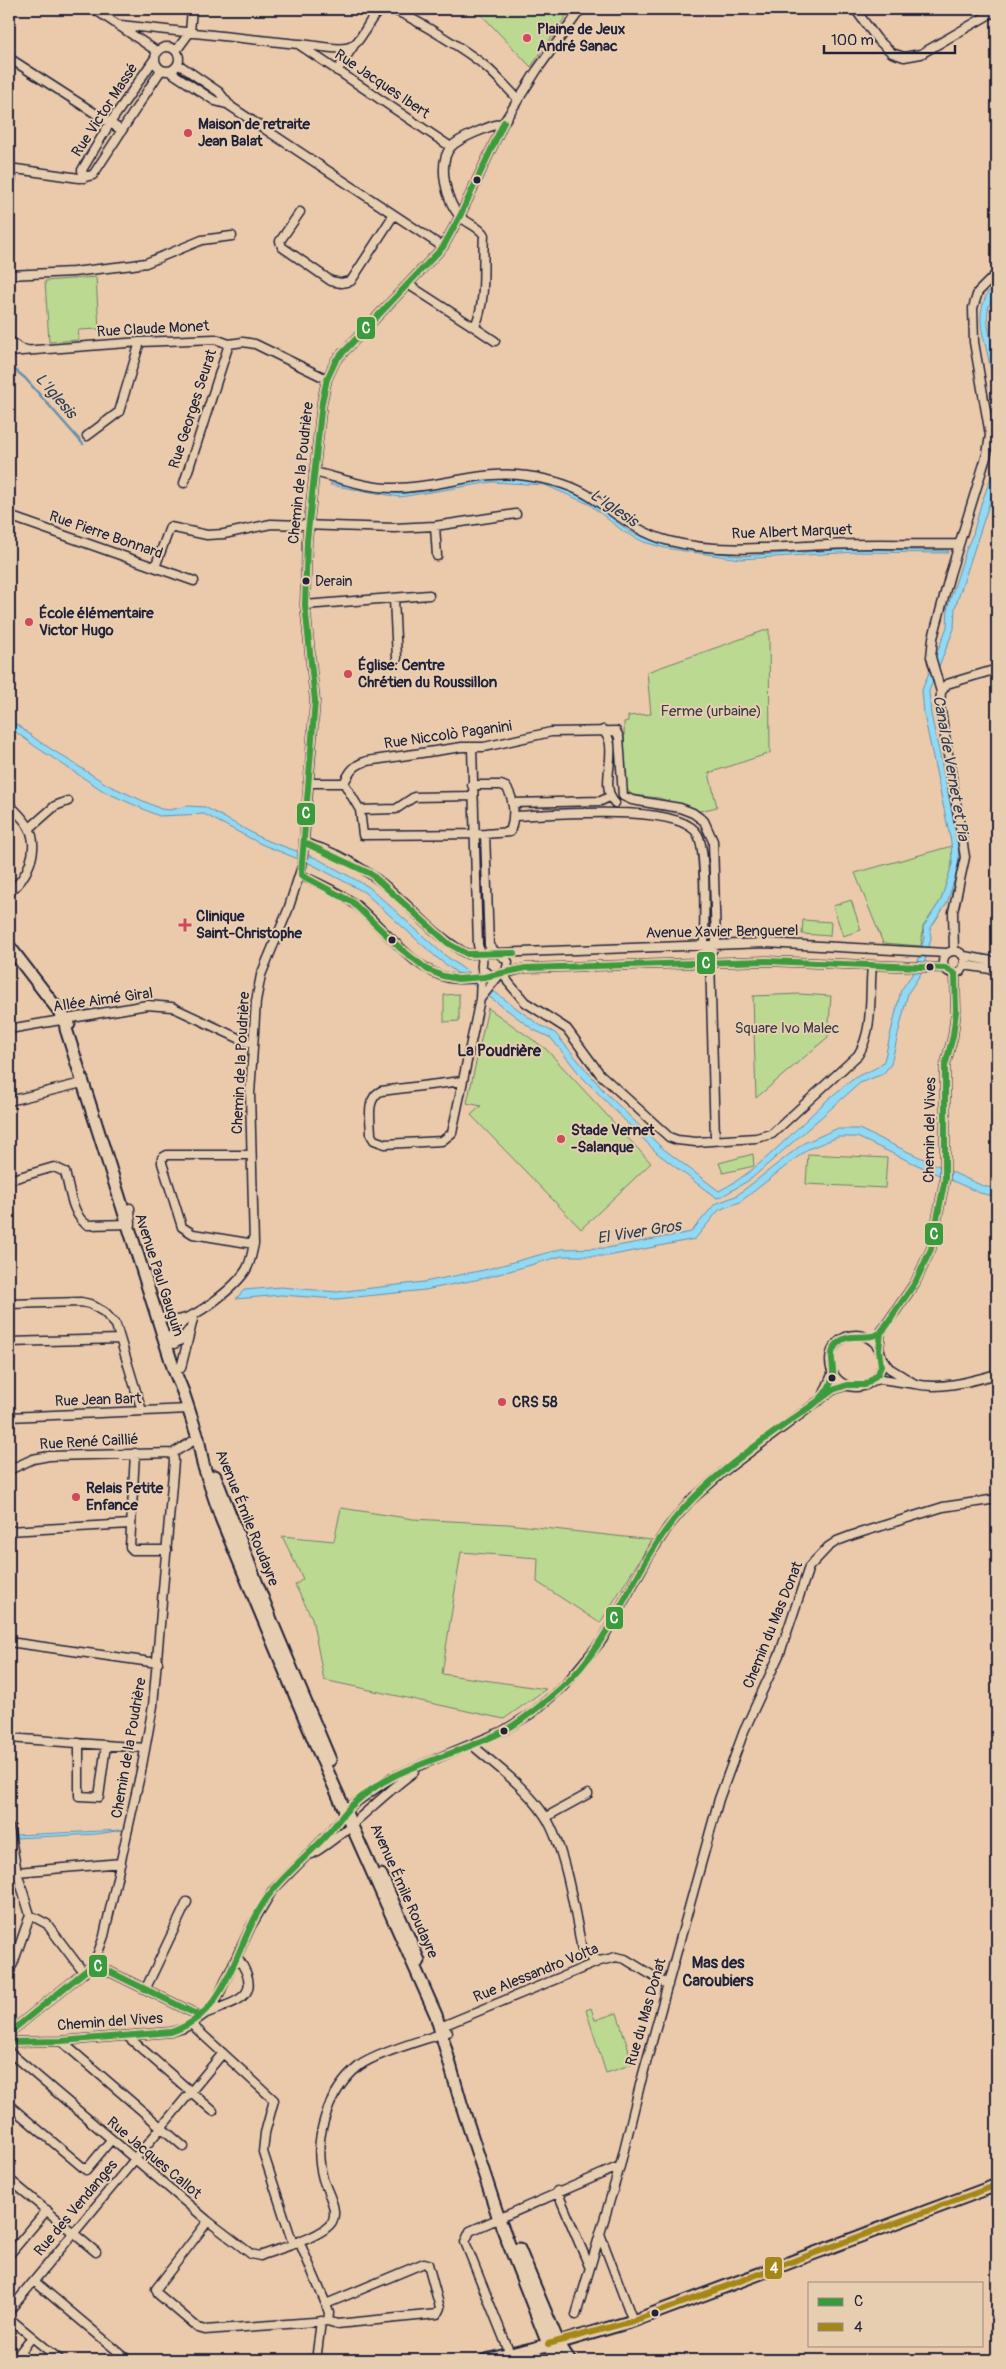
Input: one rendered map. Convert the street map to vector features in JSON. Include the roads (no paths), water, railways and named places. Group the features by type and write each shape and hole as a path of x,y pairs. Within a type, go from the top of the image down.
{"street":[{"path":"94,9 120,25 157,55"},
{"path":"176,51 190,32 192,9"},
{"path":"337,71 378,13 386,9 396,11 411,18 485,66 518,99"},
{"name":"Chemin de la Poudrière","path":"170,1341 191,1316 222,1297 238,1282 248,1268 254,1244 250,1155 250,1094 256,1001 260,975 300,875 305,843 315,701 305,605 308,526 322,402 327,380 336,360 442,247 460,216 504,122 518,99 582,9"},
{"path":"855,9 877,39 892,53 904,57 921,54 997,10"},
{"name":"Rue Jacques Ibert","path":"120,25 298,44 345,48 354,45"},
{"name":"Rue Jacques Ibert","path":"298,44 451,147"},
{"path":"176,51 167,48 157,55 156,64 215,101 230,106 442,247"},
{"path":"165,70 174,69 178,64 176,51"},
{"name":"Rue Victor Massé","path":"84,178 82,170 110,123 157,55"},
{"path":"9,58 121,130"},
{"path":"178,64 219,92 230,106"},
{"name":"Rue Victor Massé","path":"11,169 84,178 93,174 121,130 165,70"},
{"path":"471,325 476,324 479,317 484,276 484,235 482,231 460,216 448,198 444,178 446,158 451,147 480,130 504,122"},
{"path":"9,192 11,169"},
{"path":"300,212 280,241 282,247 332,281 341,283 351,281 393,216"},
{"path":"9,274 73,272 133,265 146,262 202,240 232,236"},
{"path":"954,950 953,912 964,857 963,837 940,706 941,692 931,657 933,638 959,544 987,454 990,435 974,342 973,308 978,292 997,274"},
{"path":"408,285 494,341"},
{"name":"Rue Claude Monet","path":"9,352 140,342 215,339 229,344 243,342 254,344 327,380"},
{"path":"9,340 19,348 32,350"},
{"path":"86,436 119,412 140,342"},
{"name":"Rue Georges Seurat","path":"184,483 229,344"},
{"name":"Rue Albert Marquet","path":"314,472 380,487 396,488 491,474 509,474 546,479 569,486 590,496 644,534 671,542 734,549 864,544 959,544"},
{"path":"155,567 170,527 207,535 224,534 271,524 394,528 435,526 516,514"},
{"name":"Rue Pierre Bonnard","path":"9,516 194,582"},
{"path":"435,526 437,556"},
{"path":"305,605 429,595"},
{"path":"394,599 397,658"},
{"path":"941,692 947,684 997,669"},
{"path":"603,730 616,731 619,737 623,796"},
{"path":"603,730 609,741 613,800 620,813"},
{"name":"Rue Niccolò Paganini","path":"344,783 351,770 357,764 367,761 462,747 472,748 551,732 603,730"},
{"path":"472,748 473,834 478,945 482,955 480,965 483,971 500,974 525,1002 567,1029 600,1074 655,1126 677,1140 696,1142 715,1139 756,1138 772,1134 858,1055 863,1047 867,1032 872,966"},
{"path":"308,783 344,783 360,810 361,829 363,834 367,836 506,833 511,829 513,816 512,803 506,787 501,785 472,785"},
{"path":"360,810 396,809 414,797 472,796"},
{"path":"512,803 601,801 613,800 623,796 680,808 693,813 704,821 713,841 716,944 710,957"},
{"path":"30,828 55,806 68,801"},
{"path":"9,804 30,828 32,850 26,874 9,892"},
{"path":"513,816 620,813 681,820 691,826 697,834 702,855 704,945 710,957 715,1139"},
{"path":"480,999 508,962 505,958 492,951 489,945 485,834"},
{"name":"Avenue Xavier Benguerel","path":"305,843 371,874 449,944 467,954 482,955 766,943 906,950 946,954"},
{"name":"Avenue Xavier Benguerel","path":"300,875 350,900 425,967 440,976 458,980 526,968 710,957 945,968"},
{"name":"Avenue Paul Gauguin","path":"9,946 72,1027 90,1090 142,1245 162,1317"},
{"path":"954,950 946,954 944,959 945,968 955,974 961,972 964,966 964,956"},
{"path":"954,950 964,956 997,962"},
{"path":"964,966 997,970"},
{"name":"Chemin del Vives","path":"880,1354 881,1332 915,1283 931,1249 945,1179 945,1066 953,1036 956,1011 955,974"},
{"path":"462,1081 381,1091 375,1094 370,1104 371,1135 374,1140 385,1144 446,1139 452,1132 480,999 481,977"},
{"name":"Allée Aimé Giral","path":"9,1029 147,1005 159,1005 172,1007 253,1045"},
{"name":"Avenue Paul Gauguin","path":"65,1020 82,1083 129,1225 181,1368 183,1392"},
{"path":"9,1101 82,1083"},
{"path":"250,1155 167,1155 162,1158 162,1163 182,1227 193,1234 254,1244"},
{"path":"9,1180 54,1168 61,1169 65,1172 77,1215 83,1223 88,1225 129,1225"},
{"name":"Avenue Paul Gauguin","path":"130,1208 129,1225 142,1245"},
{"path":"9,1304 90,1304 104,1312 116,1325 142,1412"},
{"path":"162,1317 175,1320 191,1316 181,1368"},
{"path":"170,1341 182,1339 190,1327"},
{"path":"881,1332 867,1338 850,1336 839,1341 831,1356 833,1372 836,1378 847,1385 856,1387 881,1379 924,1386 956,1384 997,1374"},
{"path":"867,1338 889,1368 915,1384"},
{"path":"9,1342 120,1339"},
{"name":"Avenue Paul Gauguin","path":"170,1341 183,1392"},
{"path":"872,1381 881,1366 880,1354"},
{"path":"822,1398 833,1372"},
{"name":"Chemin del Vives","path":"9,2042 61,2041 171,2032 184,2028 203,2015 216,2001 238,1958 251,1926 272,1891 348,1809 392,1777 423,1766 503,1731 532,1713 564,1686 602,1640 649,1556 668,1527 690,1502 723,1472 822,1398 833,1390 847,1385"},
{"name":"Avenue Émile Roudayre","path":"183,1392 198,1438 203,1464 221,1518 354,1823 402,1943 444,2029 461,2103 502,2218 553,2343 557,2360"},
{"name":"Rue Jean Bart","path":"9,1418 188,1409"},
{"path":"173,1453 198,1438"},
{"path":"135,1453 130,1547 133,1550 168,1550"},
{"name":"Chemin de la Poudrière","path":"94,1964 104,1936 121,1864 145,1748 158,1663 168,1550 173,1453"},
{"name":"Rue René Caillié","path":"9,1470 34,1459 49,1456 173,1453"},
{"name":"Chemin du Mas Donat","path":"719,1799 744,1731 780,1653 809,1566 816,1557 836,1541 853,1534 943,1507 997,1499"},
{"path":"9,1531 130,1524"},
{"path":"9,1642 158,1663"},
{"path":"9,1738 145,1748"},
{"path":"78,1743 79,1796 99,1797 106,1745"},
{"path":"471,1744 517,1784 546,1817 558,1845 569,1886 582,1950 590,1958 600,1960"},
{"name":"Chemin del Vives","path":"302,1860 354,1823 392,1788 423,1766"},
{"path":"546,1817 588,1794"},
{"name":"Rue du Mas Donat","path":"576,2316 589,2266 620,2166 640,2086 719,1799"},
{"path":"9,1828 17,1872 30,1915 13,1964 9,1969"},
{"path":"17,1872 121,1864"},
{"path":"146,1988 187,1902"},
{"path":"30,1915 47,1924 84,1972"},
{"name":"Rue Alessandro Volta","path":"296,2242 325,2230 333,2221 335,2212 320,2167 320,2147 327,2108 344,2082 360,2065 600,1960 616,1957 625,1959 668,1985"},
{"path":"9,2033 94,1964 203,2015 241,1999 247,1991 250,1981 248,1973 238,1958"},
{"path":"191,2024 274,2100 265,2133 264,2152 296,2242 329,2313 324,2321 317,2353"},
{"path":"127,2036 213,2111"},
{"path":"61,2041 184,2147"},
{"name":"Rue Jacques Callot","path":"9,2052 134,2160 251,2254 260,2256 296,2242"},
{"name":"Rue des Vendanges","path":"9,2311 223,2053"},
{"path":"9,2105 86,2170 111,2140"},
{"path":"510,2354 465,2242 470,2230 502,2218 557,2191 620,2166"},
{"path":"9,2179 96,2252"},
{"path":"486,2360 633,2320 997,2185"},
{"path":"557,2191 589,2266"},
{"path":"9,2254 47,2210"},
{"path":"208,2221 158,2286 158,2294 198,2328 206,2330 324,2321 337,2324 437,2314 440,2308 428,2264 424,2263 326,2304"},
{"path":"600,2234 633,2320"},
{"path":"34,2281 128,2360"},
{"path":"9,2318 60,2360"},
{"path":"14,2360 32,2337"},
{"name":"Avenue Émile Roudayre","path":"553,2343 569,2360"}],"water":[{"path":"997,287 997,295 991,301 988,308 988,326 997,366 997,403 981,319 988,292"},
{"path":"997,461 997,480 955,608 954,629 929,691 931,714 958,840 959,865 947,903 930,929 931,939 922,972 908,993 891,1064 883,1074 860,1083 751,1179 721,1197 717,1198 657,1153 581,1076 551,1038 534,1030 437,958 364,892 313,865 261,844 204,814 159,816 105,792 9,727 9,719 40,742 108,785 161,809 170,810 188,806 205,807 263,839 316,858 369,887 442,953 538,1024 555,1033 604,1091 661,1147 719,1191 756,1167 838,1091 855,1078 878,1067 884,1061 901,990 916,969 924,938 923,927 941,900 952,864 951,842 924,715 922,690 947,627 948,606"},
{"path":"491,479 531,480 563,488 591,502 630,532 665,545 740,556 856,549 949,551 948,553 856,552 740,559 665,548 644,542 624,532 589,504 545,485 492,482 400,497 330,485 331,483 400,494"},
{"path":"836,1129 859,1129 983,1186 997,1189 997,1197 980,1193 857,1137 838,1137 808,1149 740,1202 719,1210 695,1239 608,1256 562,1256 485,1278 425,1290 337,1299 281,1295 236,1299 244,1290 281,1287 337,1292 424,1282 484,1270 561,1249 607,1248 691,1232 715,1204 736,1196 804,1143"},
{"path":"123,1830 97,1834 16,1838 16,1835"}],"waterway":[{"name":"L'Iglesis","path":"9,365 25,378 83,444"}],"place":[{"name":"Plaine de Jeux André Sanac","path":"527,38"},
{"name":"Maison de retraite Jean Balat","path":"188,133"},
{"name":"Derain","path":"306,581"},
{"name":"École élémentaire Victor Hugo","path":"29,622"},
{"name":"Église: Centre Chrétien du Roussillon","path":"348,674"},
{"name":"Clinique Saint-Christophe","path":"185,925"},
{"name":"Stade Vernet -Salanque","path":"561,1139"},
{"name":"CRS 58","path":"502,1402"},
{"name":"Relais Petite Enfance","path":"76,1497"}],"district":[{"name":"La Poudrière","path":"499,1051"},
{"name":"Mas des Caroubiers","path":"718,1972"}],"park label":[{"name":"Ferme (urbaine)","path":"711,711"},
{"name":"Square Ivo Malec","path":"787,1028"}],"water label":[{"name":"Canal de Vernet et Pia","path":"951,768"},
{"name":"El Viver Gros","path":"639,1232"}]}
